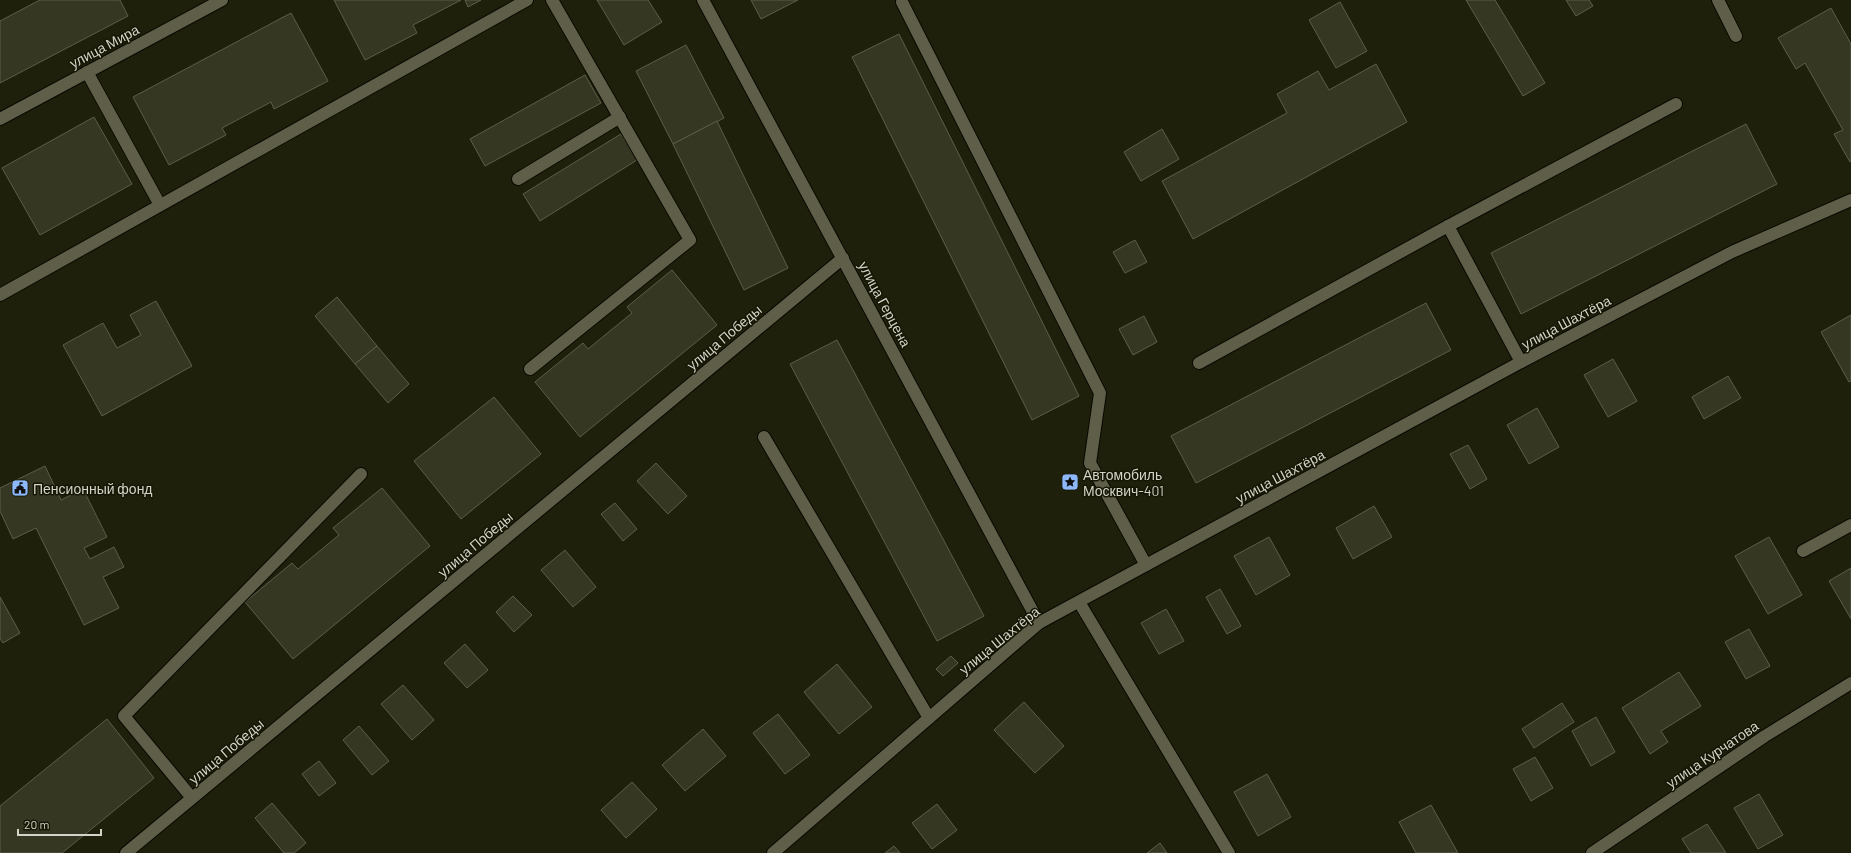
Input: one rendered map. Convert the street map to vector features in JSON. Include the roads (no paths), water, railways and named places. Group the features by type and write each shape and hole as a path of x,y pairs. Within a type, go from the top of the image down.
{"street":[{"name":"улица Мира","path":"0,118 222,0"},
{"path":"0,295 527,0"},
{"path":"530,369 690,240 552,0"},
{"name":"улица Герцена","path":"703,0 1038,623"},
{"path":"1718,0 1736,36"},
{"path":"902,2 1100,393 1090,463 1146,565"},
{"path":"87,72 160,205"},
{"path":"1199,363 1448,226 1676,104"},
{"path":"518,179 620,117"},
{"name":"улица Шахтёра","path":"773,853 1038,623 1521,362 1732,252 1851,200"},
{"path":"1448,226 1521,362"},
{"name":"улица Победы","path":"126,853 843,258"},
{"path":"764,437 929,718"},
{"path":"192,798 124,716 361,474"},
{"path":"1803,550 1851,525"},
{"path":"1079,602 1229,853"},
{"name":"улица Курчатова","path":"1592,853 1765,736 1851,683"}],"place":[{"name":"Автомобиль Москвич-401","path":"1070,482"},
{"name":"Пенсионный фонд","path":"20,488"}]}
